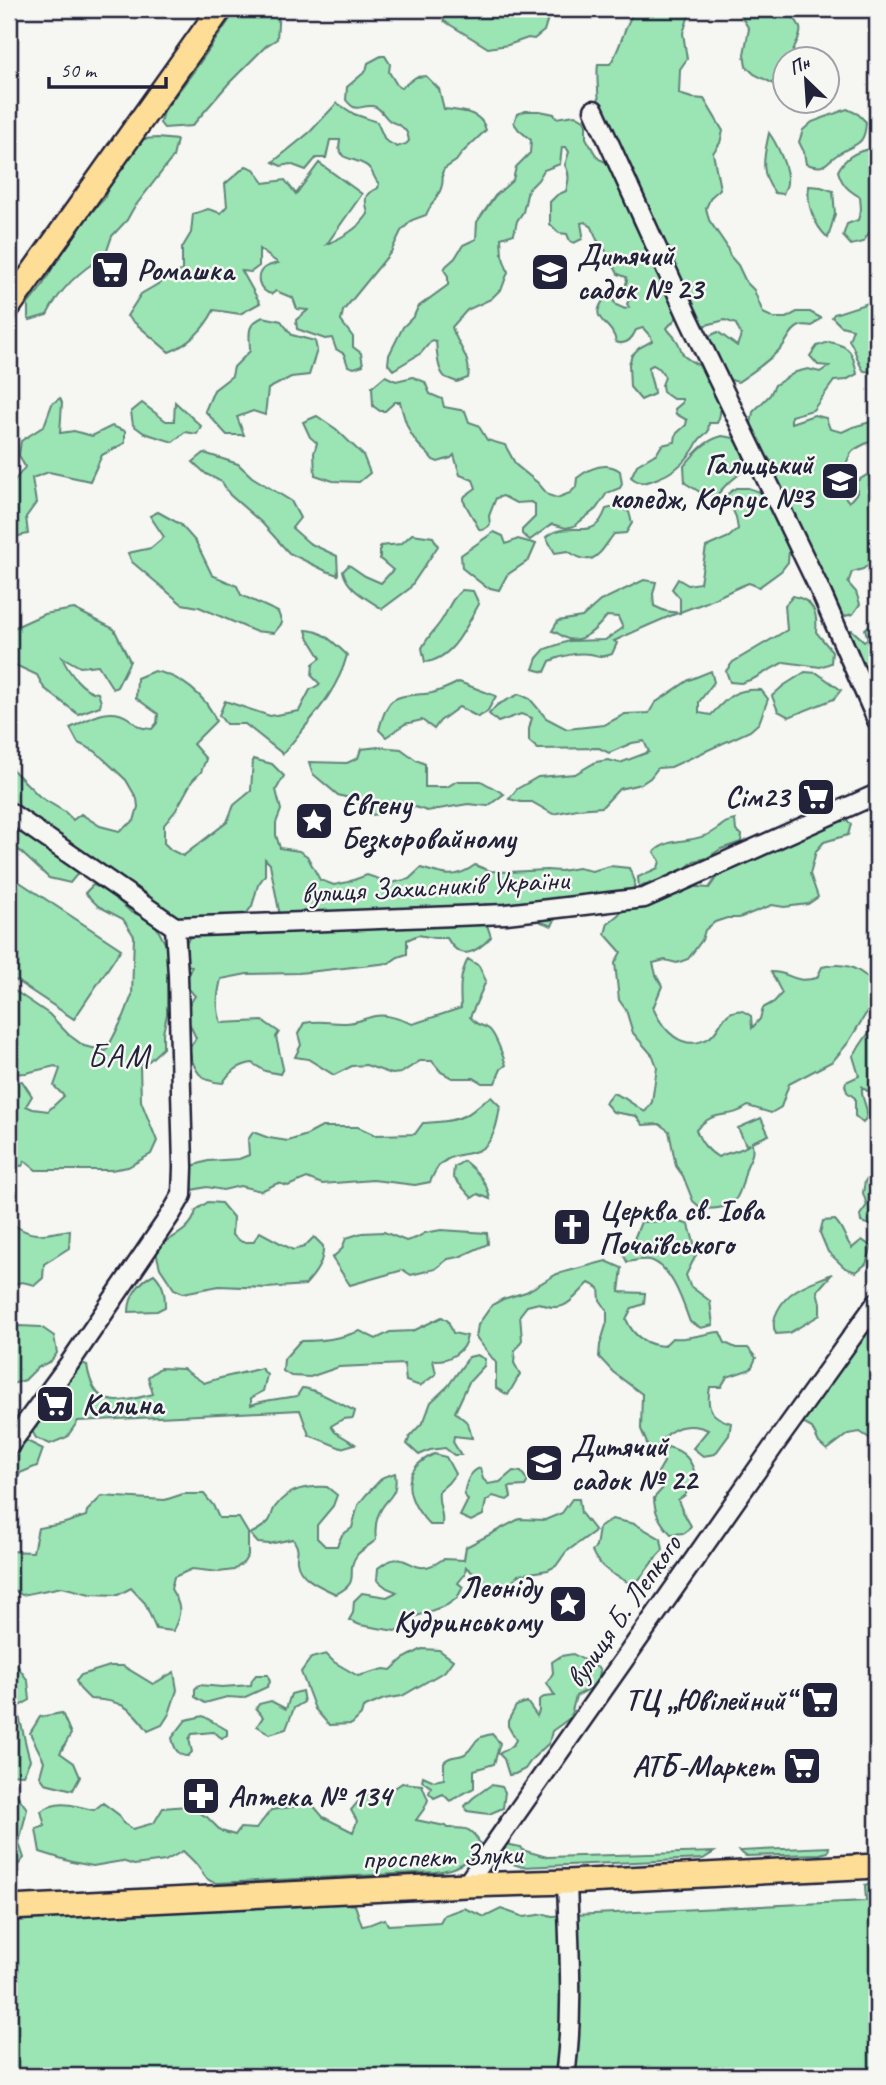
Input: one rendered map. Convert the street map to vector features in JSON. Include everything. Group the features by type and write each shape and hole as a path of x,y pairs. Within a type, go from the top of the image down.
{"main road":[{"path":"9,306 220,9"},
{"name":"проспект Злуки","path":"9,1908 877,1866"}],"street":[{"path":"594,110 689,319 819,588 877,720"},
{"name":"вулиця Захисників України","path":"174,927 506,914 644,898 877,794"},
{"path":"9,812 174,927 181,1058 182,1195 69,1364 9,1446"},
{"name":"вулиця Б. Лепкого","path":"466,1885 877,1302"},
{"path":"565,2076 570,2041 567,1882"}],"green space":[{"path":"237,9 279,9 277,39 266,46 229,83 192,126 164,128 160,123 163,112"},
{"path":"442,9 537,9 548,18 544,31 534,39 528,38 488,48 444,21"},
{"path":"636,9 691,9 683,33 687,59 680,69 679,94 704,99 723,131 720,143 713,153 720,189 711,197 706,208 709,220 746,282 754,290 763,313 774,318 786,318 797,312 810,312 821,318 812,326 797,327 777,352 738,382 727,379 707,337 718,332 737,346 741,335 736,324 725,320 702,326 684,286 675,276 599,109 598,64 610,64"},
{"path":"742,9 787,9 799,26 800,36 796,46 770,46 770,82 754,74 746,66 744,54 749,29 741,16"},
{"path":"385,56 390,64 389,72 401,88 416,77 426,76 439,89 444,109 475,116 486,130 456,161 444,169 442,185 426,215 412,220 401,231 391,252 343,311 341,321 353,337 353,347 361,353 363,365 354,368 348,366 344,354 336,349 332,338 325,339 297,329 296,320 308,310 297,309 293,298 276,291 272,294 264,290 259,282 262,270 278,263 259,249 259,266 251,272 242,271 260,303 240,314 214,310 196,335 169,352 127,316 141,294 182,270 182,248 191,233 193,214 208,209 221,213 227,206 225,184 246,166 254,169 264,183 285,180 296,194 319,163 362,194 327,244 350,232 368,214 366,198 379,184 368,167 343,156 339,148 340,140 330,140 326,158 316,158 306,170 273,162 310,132 337,103 354,114 377,122 385,140 397,147 406,144 409,141 406,131 390,121 378,108 356,108 346,100 347,87 366,71 368,63"},
{"path":"847,109 866,122 862,139 822,166 806,164 799,142 803,130 812,122 828,116 840,116 840,112"},
{"path":"525,111 554,114 556,118 575,115 584,120 586,138 599,159 619,172 632,206 634,224 658,254 652,267 663,283 678,288 680,314 667,328 684,356 708,371 718,388 720,411 717,423 709,423 708,432 691,453 680,466 666,475 646,482 631,477 637,465 657,453 662,445 675,442 676,434 686,425 687,420 676,414 675,409 682,403 682,399 673,399 663,392 665,377 660,369 653,365 649,367 654,394 641,400 630,387 629,364 632,355 652,341 651,337 643,328 636,330 626,342 616,342 610,328 601,320 599,310 609,293 616,305 625,309 629,307 624,289 626,277 618,274 592,227 585,222 581,223 582,239 574,243 567,234 559,233 550,224 550,202 566,191 568,184 565,165 569,152 566,147 562,147 560,164 544,170 528,190 514,234 501,238 502,255 508,272 502,288 491,299 467,310 452,327 468,364 468,378 457,382 442,374 436,341 432,340 421,353 393,370 388,364 389,355 403,327 414,316 418,307 448,285 448,276 444,270 446,266 463,245 476,239 477,222 495,196 513,180 516,167 530,153 531,140 514,123 517,114"},
{"path":"769,133 779,150 786,171 787,184 783,194 775,193 765,171 764,157"},
{"path":"144,139 177,140 173,157 112,236 105,256 87,267 72,281 47,315 30,320 28,304 41,288 68,241 104,199 113,176"},
{"path":"871,149 877,155 877,221 863,242 851,245 843,236 847,224 858,220 860,197 846,187 838,171 852,156"},
{"path":"809,186 833,191 835,214 828,238 812,214"},
{"path":"868,303 877,307 876,372 864,371 861,367 849,340 853,329 841,326 832,317"},
{"path":"263,317 281,321 292,335 315,341 317,350 309,375 291,377 268,389 265,415 253,411 237,417 244,435 227,435 205,411 214,390 232,376 234,367 250,351 251,327"},
{"name":"Галицький коледж, Корпус №3","path":"829,342 850,352 857,374 846,380 834,381 813,410 791,416 791,423 814,415 826,418 830,429 842,432 877,420 877,437 851,454 841,489 849,502 857,493 857,481 867,475 877,480 877,558 863,569 852,572 848,583 856,592 860,604 853,614 841,617 776,484 778,472 749,436 753,412 770,395 775,385 796,372 808,369 820,372 829,366 818,365 810,356 817,346"},
{"path":"385,376 396,381 413,377 425,382 430,394 442,399 444,407 465,411 469,422 478,425 487,440 505,445 516,465 548,495 557,498 570,493 576,487 577,478 587,471 604,466 620,471 622,484 620,488 607,493 596,509 574,526 566,528 552,524 530,540 522,534 522,530 535,517 535,504 531,502 516,503 503,496 496,498 489,516 490,525 483,530 479,529 463,500 476,488 473,480 460,475 454,455 438,462 433,460 411,434 400,402 395,402 385,411 373,406 372,387"},
{"path":"60,398 60,433 74,431 92,436 112,426 125,431 125,443 102,455 90,481 49,472 32,478 36,503 26,517 28,534 9,538 9,488 25,467 19,455 21,441 44,426 52,404"},
{"path":"175,402 201,426 197,434 185,432 173,442 144,433 133,425 131,412 142,403 166,421 174,421"},
{"path":"317,416 336,429 363,455 370,473 359,482 333,481 315,475 314,453 317,443 310,437 303,422"},
{"path":"722,436 734,438 739,446 744,457 743,471 717,495 705,495 685,483 684,466 705,444"},
{"path":"204,453 238,464 252,477 291,501 300,518 292,528 309,543 337,556 338,575 289,553 262,523 230,495 222,482 206,474 193,462"},
{"path":"736,488 760,492 781,514 789,550 788,562 781,571 759,587 749,583 680,612 680,598 672,589 678,579 688,585 700,583 706,547 729,537 738,529 736,517 726,495"},
{"path":"618,506 629,512 632,523 626,533 614,534 596,557 584,559 568,551 555,553 546,537 565,529 592,528 602,519 606,509"},
{"path":"158,512 180,524 196,542 212,575 237,586 241,595 278,612 282,623 274,633 254,631 199,607 182,604 132,562 128,553 151,548 164,537 150,516"},
{"path":"494,532 503,536 506,544 518,539 536,544 529,560 507,575 499,590 486,587 462,568 461,555"},
{"path":"412,534 433,537 438,546 409,589 382,609 353,588 343,571 349,565 381,583 393,570 380,559 380,546 401,544"},
{"path":"644,580 656,582 654,606 678,613 614,641 617,643 612,654 569,655 550,661 545,672 533,669 537,658 545,649 569,641 605,640 623,628 618,617 607,616 595,629 580,639 568,639 552,631 558,621 582,617 600,601"},
{"path":"462,590 473,591 479,604 451,648 435,660 425,662 422,648"},
{"path":"793,596 805,600 813,608 816,632 832,651 831,663 820,667 784,662 753,679 741,683 730,682 726,671 733,662 787,630 785,605"},
{"path":"74,609 114,629 130,661 117,687 113,689 98,665 80,667 62,657 76,680 92,692 98,693 101,702 100,706 78,714 44,688 37,675 9,662 9,630 44,614"},
{"path":"877,613 877,711 846,637 848,630 852,630 864,641 868,639 865,629 873,622"},
{"path":"306,630 323,635 347,655 329,695 283,754 245,724 226,724 219,715 225,701 270,716 299,711 310,690 320,684 312,676 313,664 321,658"},
{"path":"154,671 173,677 191,688 206,703 216,721 193,744 206,759 201,772 192,781 164,825 164,843 183,856 227,822 234,805 251,791 253,759 272,764 284,776 276,790 281,810 276,823 280,848 299,851 307,856 320,880 334,885 367,875 391,883 409,879 421,868 449,875 461,873 475,865 490,871 509,872 578,868 592,871 610,866 629,868 635,881 633,891 556,917 552,926 541,922 536,906 485,904 480,913 491,937 474,951 457,950 447,938 418,935 407,940 407,954 389,963 299,973 247,974 221,979 218,1011 221,1023 263,1021 279,1032 276,1037 283,1068 280,1074 265,1071 252,1063 235,1070 223,1083 203,1078 193,1063 189,1049 196,1038 184,1012 195,996 184,983 192,966 185,965 182,947 195,931 449,910 421,907 280,916 270,864 265,859 265,875 258,885 252,906 241,921 173,918 136,887 126,885 83,859 79,872 70,883 49,878 9,841 9,766 40,797 73,820 81,814 100,826 119,831 134,821 137,799 126,780 95,751 78,743 70,728 99,715 113,713 121,714 141,727 152,729 157,723 158,714 136,698 137,678"},
{"path":"711,671 714,682 699,702 699,713 711,715 738,692 761,690 768,699 759,723 750,731 671,767 658,768 641,784 619,789 602,807 553,814 532,802 509,799 517,789 538,777 575,774 596,762 608,760 620,763 649,752 644,741 609,753 599,748 538,749 529,741 532,718 521,714 498,722 489,714 497,705 519,694 530,699 546,718 567,729 604,725 625,714 649,713 655,703 689,680"},
{"path":"805,672 817,673 841,690 834,699 789,717 778,711 772,696"},
{"path":"459,682 496,696 487,712 478,717 459,707 434,729 422,720 405,724 386,737 379,730 387,708 396,698 435,692"},
{"path":"361,749 401,749 425,764 425,787 447,787 457,781 481,781 504,794 488,806 468,804 427,811 415,807 373,815 356,800 338,795 313,774 309,762 347,763 358,758"},
{"path":"841,816 851,824 848,835 824,842 816,851 810,874 818,897 808,904 784,907 772,905 739,918 715,922 705,930 702,940 688,959 677,963 665,960 653,963 662,986 653,1008 668,1031 690,1043 709,1038 731,1012 742,1011 751,1016 752,1028 760,1019 763,1008 774,1002 782,993 771,972 802,980 817,978 822,967 847,966 860,972 877,990 876,1005 867,1012 848,1043 833,1061 789,1084 781,1107 771,1113 748,1106 734,1113 716,1116 696,1130 705,1146 718,1157 750,1144 746,1145 738,1128 761,1118 769,1135 752,1142 752,1155 741,1189 734,1201 723,1207 702,1209 693,1201 676,1166 669,1131 659,1124 643,1125 636,1116 613,1112 605,1103 613,1093 645,1112 652,1102 657,1067 653,1056 633,1033 626,1010 619,1000 615,963 621,952 605,934 608,923 628,907 684,886 709,888 721,871 778,849"},
{"path":"735,820 736,831 742,835 741,842 694,861 659,882 650,882 639,888 638,877 658,868 660,861 654,852 660,847 704,836"},
{"path":"9,875 121,949 74,1019 9,976"},
{"path":"93,885 108,891 131,912 155,924 170,960 163,1048 149,1061 140,1065 141,1101 157,1141 151,1154 128,1167 111,1170 36,1170 25,1161 22,1166 9,1165 9,1083 22,1081 32,1096 26,1106 33,1109 48,1111 64,1096 54,1086 60,1069 55,1066 9,1074 9,993 15,991 49,1014 84,1046 106,1051 132,995 134,936 123,919 98,906 85,893"},
{"path":"468,959 479,966 486,981 470,1017 492,1032 506,1065 501,1069 495,1083 482,1083 474,1078 452,1078 441,1072 432,1061 420,1061 401,1073 392,1074 366,1065 352,1066 334,1075 308,1059 295,1057 301,1045 298,1034 304,1023 347,1023 380,1016 413,1024 461,1008 460,989"},
{"path":"874,1025 877,1032 877,1067 873,1070 870,1090 862,1087 867,1110 863,1123 855,1116 855,1098 847,1092 845,1085 859,1076 853,1056"},
{"path":"491,1097 500,1106 488,1143 479,1150 446,1160 438,1167 430,1182 415,1185 373,1180 322,1184 307,1178 288,1186 278,1183 261,1191 240,1186 223,1190 207,1187 187,1191 179,1170 208,1161 239,1159 249,1155 248,1140 253,1132 288,1141 322,1127 358,1127 375,1135 415,1134 423,1123 462,1117"},
{"path":"464,1161 481,1178 490,1199 478,1194 472,1198 453,1177 454,1167"},
{"path":"875,1174 877,1220 873,1226 861,1222 860,1215 867,1205 863,1193 865,1181"},
{"path":"208,1202 221,1203 233,1217 232,1235 242,1242 253,1242 260,1232 293,1250 304,1247 314,1237 323,1246 321,1262 316,1272 305,1285 267,1288 219,1286 183,1293 174,1289 160,1268 155,1248 186,1228 196,1210"},
{"path":"835,1220 852,1248 862,1240 872,1247 866,1264 856,1272 845,1268 828,1252 820,1233 823,1221"},
{"path":"678,1221 689,1225 697,1253 686,1275 690,1286 710,1301 713,1325 701,1328 690,1322 670,1276 657,1263 649,1260 627,1262 622,1252 632,1244 641,1222"},
{"path":"14,1225 35,1234 70,1230 69,1248 44,1264 43,1278 35,1285 22,1282 9,1285 9,1226"},
{"path":"441,1230 487,1233 488,1244 448,1259 435,1269 411,1275 403,1270 350,1285 332,1258 342,1249 346,1238 362,1233 384,1232 406,1241"},
{"path":"606,1261 622,1268 619,1292 645,1293 644,1304 632,1308 626,1319 640,1338 651,1344 664,1346 672,1338 720,1332 725,1343 736,1348 748,1348 756,1358 751,1369 727,1377 721,1387 710,1387 711,1411 718,1418 731,1423 729,1435 715,1454 703,1456 693,1448 708,1430 692,1426 675,1429 659,1446 650,1451 641,1429 642,1394 613,1372 599,1357 607,1310 600,1300 599,1288 589,1283 573,1300 562,1306 539,1303 527,1306 520,1315 522,1340 515,1351 514,1363 520,1374 508,1395 496,1388 496,1363 476,1337 478,1325 492,1305 526,1292 557,1274"},
{"path":"154,1274 163,1289 165,1307 157,1311 129,1312 136,1289"},
{"path":"832,1274 817,1291 820,1315 789,1333 776,1334 775,1316 786,1299 804,1286"},
{"path":"442,1317 448,1321 453,1333 467,1336 463,1347 455,1355 433,1360 436,1374 420,1386 406,1381 404,1364 339,1367 310,1377 291,1376 283,1371 284,1359 300,1341 330,1339 360,1331 376,1339 390,1332 413,1331"},
{"path":"9,1327 41,1327 54,1336 57,1353 51,1361 37,1368 25,1380 9,1385"},
{"path":"867,1331 877,1338 877,1443 860,1432 848,1434 827,1450 819,1443 812,1428 797,1420"},
{"path":"477,1355 485,1359 484,1366 469,1382 455,1412 468,1423 472,1438 454,1436 453,1442 461,1455 454,1455 445,1448 419,1455 407,1444 410,1436 424,1421 431,1402 448,1386 469,1357"},
{"path":"71,1359 87,1365 90,1380 102,1397 119,1401 153,1394 148,1377 160,1368 183,1369 204,1383 261,1368 267,1375 263,1391 251,1398 251,1405 297,1396 302,1388 314,1391 355,1411 353,1418 343,1419 331,1426 335,1432 355,1444 341,1448 309,1435 300,1410 78,1421 67,1437 50,1444 36,1438 32,1431 42,1414 60,1406 60,1381"},
{"path":"21,1438 43,1449 37,1466 20,1473 13,1493 9,1496 9,1444"},
{"path":"668,1447 687,1458 696,1477 685,1495 678,1500 691,1526 685,1533 671,1534 661,1522 655,1508 654,1498 663,1488 657,1474 664,1462 662,1454"},
{"path":"434,1454 446,1457 455,1474 439,1491 442,1525 430,1525 420,1513 412,1498 409,1483 415,1468"},
{"path":"480,1468 483,1479 488,1484 500,1482 513,1471 521,1472 528,1481 525,1486 509,1487 511,1497 507,1500 493,1496 486,1501 483,1515 471,1521 460,1516 468,1500 464,1494 467,1482 473,1472"},
{"path":"395,1473 395,1488 377,1519 376,1540 357,1555 353,1561 349,1585 336,1594 312,1582 302,1573 297,1561 298,1549 293,1539 269,1544 258,1543 250,1534 267,1523 275,1508 287,1495 306,1488 327,1487 337,1495 333,1506 317,1525 317,1538 325,1546 337,1546 342,1535 352,1528 358,1505 383,1477"},
{"path":"183,1494 204,1494 219,1518 239,1518 248,1533 248,1555 234,1570 219,1572 192,1569 174,1577 171,1589 180,1610 173,1631 156,1629 145,1603 131,1588 118,1595 90,1594 62,1587 22,1595 9,1589 9,1551 33,1552 38,1528 86,1516 87,1511 102,1496 165,1500"},
{"path":"572,1499 579,1499 581,1513 595,1531 566,1552 556,1566 518,1575 510,1585 493,1590 466,1567 465,1574 458,1583 463,1587 457,1598 447,1605 414,1617 406,1627 395,1631 360,1625 349,1620 354,1601 362,1593 387,1597 397,1592 377,1580 378,1568 389,1561 404,1560 423,1567 443,1559 464,1560 466,1547 519,1519 545,1520 562,1513"},
{"path":"612,1519 635,1524 661,1539 663,1550 634,1585 604,1568 592,1551 596,1547 599,1528"},
{"path":"422,1649 439,1650 453,1660 445,1671 402,1696 384,1699 363,1708 361,1715 352,1724 329,1725 315,1709 301,1672 311,1658 326,1654 358,1676 384,1669 391,1670 403,1659"},
{"path":"573,1654 600,1669 598,1679 593,1686 576,1696 570,1718 552,1731 549,1743 525,1769 509,1775 504,1759 499,1754 516,1740 508,1721 516,1706 527,1702 537,1716 539,1700 555,1696 547,1683 553,1673 552,1662 561,1656"},
{"path":"9,1664 17,1665 28,1681 30,1700 16,1708 30,1760 23,1775 9,1774"},
{"path":"110,1666 123,1666 153,1684 174,1672 177,1690 169,1714 162,1725 148,1731 124,1706 90,1699 80,1689 76,1681 81,1675"},
{"path":"256,1675 268,1675 270,1682 267,1687 243,1698 227,1697 205,1703 195,1697 195,1689 199,1685 251,1685"},
{"path":"302,1691 304,1702 294,1708 286,1729 270,1734 257,1726 263,1717 256,1709 259,1704 271,1701 286,1709 291,1694"},
{"path":"62,1713 71,1734 60,1753 74,1763 80,1777 73,1790 45,1783 40,1776 44,1761 30,1733 40,1717"},
{"path":"203,1716 227,1730 227,1735 222,1738 213,1732 192,1734 189,1739 192,1752 188,1756 179,1753 172,1738 186,1720"},
{"path":"492,1734 500,1743 494,1764 474,1770 474,1788 450,1801 443,1794 434,1798 429,1793 431,1787 422,1781 423,1776 434,1781 444,1779 446,1760 465,1754 477,1740"},
{"path":"402,1783 422,1785 428,1800 416,1820 447,1828 464,1829 474,1835 481,1845 466,1861 456,1867 435,1872 217,1883 207,1878 183,1851 165,1861 134,1865 122,1861 93,1866 72,1862 40,1852 36,1829 45,1826 41,1811 48,1807 67,1804 94,1810 103,1803 133,1829 154,1823 163,1808 187,1806 207,1817 221,1831 235,1835 240,1828 256,1829 271,1810 312,1804 323,1817 353,1832 357,1821 351,1810 362,1797 389,1792"},
{"path":"491,1785 502,1787 505,1792 503,1808 489,1814 467,1811 465,1806"},
{"path":"9,1788 27,1809 19,1843 24,1858 17,1866 9,1868"},
{"path":"506,1844 547,1857 714,1852 703,1859 522,1867 507,1862 504,1856"},
{"path":"829,1847 828,1852 820,1854 746,1856 739,1851"},
{"path":"877,1881 877,2076 9,2076 9,1920 106,1911 281,1907 334,1903 355,1905 362,1926 385,1919 388,1925 440,1922 444,1915 464,1908 485,1917 501,1909 524,1917 866,1901 865,1885"}],"place":[{"name":"Ромашка","path":"110,270"},
{"name":"Дитячий садок № 23","path":"550,272"},
{"name":"Галицький коледж, Корпус №3","path":"840,481"},
{"name":"Сім23","path":"816,797"},
{"name":"Євгену Безкоровайному","path":"314,821"},
{"name":"Церква св. Іова Почаївського","path":"572,1227"},
{"name":"Калина","path":"55,1404"},
{"name":"Дитячий садок № 22","path":"544,1463"},
{"name":"Леоніду Кудринському","path":"568,1604"},
{"name":"ТЦ „Ювілейний“","path":"820,1700"},
{"name":"АТБ-Маркет","path":"802,1766"},
{"name":"Аптека № 134","path":"201,1796"}],"district":[{"name":"БАМ","path":"119,1056"}]}
